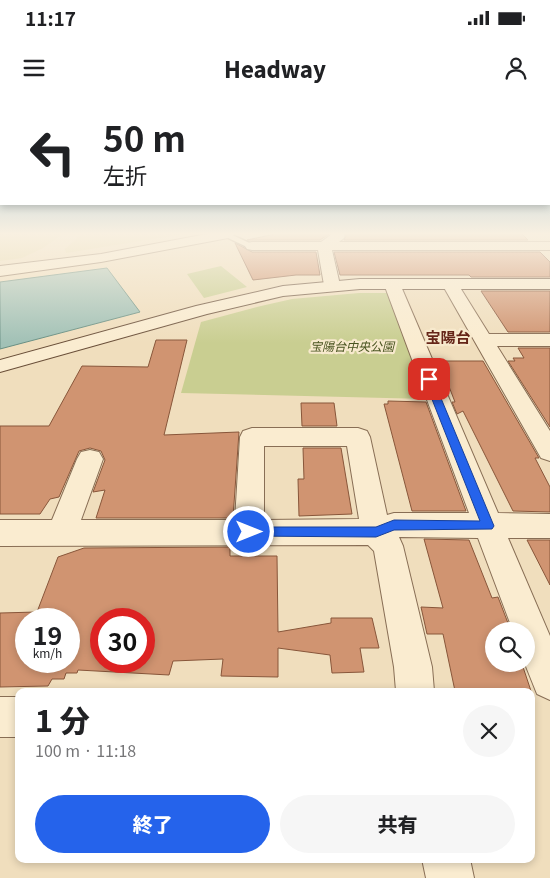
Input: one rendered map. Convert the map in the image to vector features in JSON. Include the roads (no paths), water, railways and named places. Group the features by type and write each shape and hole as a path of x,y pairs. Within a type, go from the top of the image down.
{"street":[{"path":"329,270 332,285"},
{"path":"392,284 550,681"},
{"path":"450,284 483,340 539,415 550,452"},
{"path":"0,366 255,297 290,290 332,285 550,284"},
{"path":"483,340 550,340"},
{"path":"249,532 252,437 358,437 376,532 388,546 415,688"},
{"path":"62,532 90,459"},
{"path":"0,533 376,532 394,525 550,526"},
{"path":"0,717 15,717"},
{"path":"447,863 450,878"}],"water":[{"path":"89,270 109,270 140,312 0,349 0,282"}],"district":[{"name":"宝陽台","path":"448,336"}],"park label":[{"name":"宝陽台中央公園","path":"352,345"}]}
